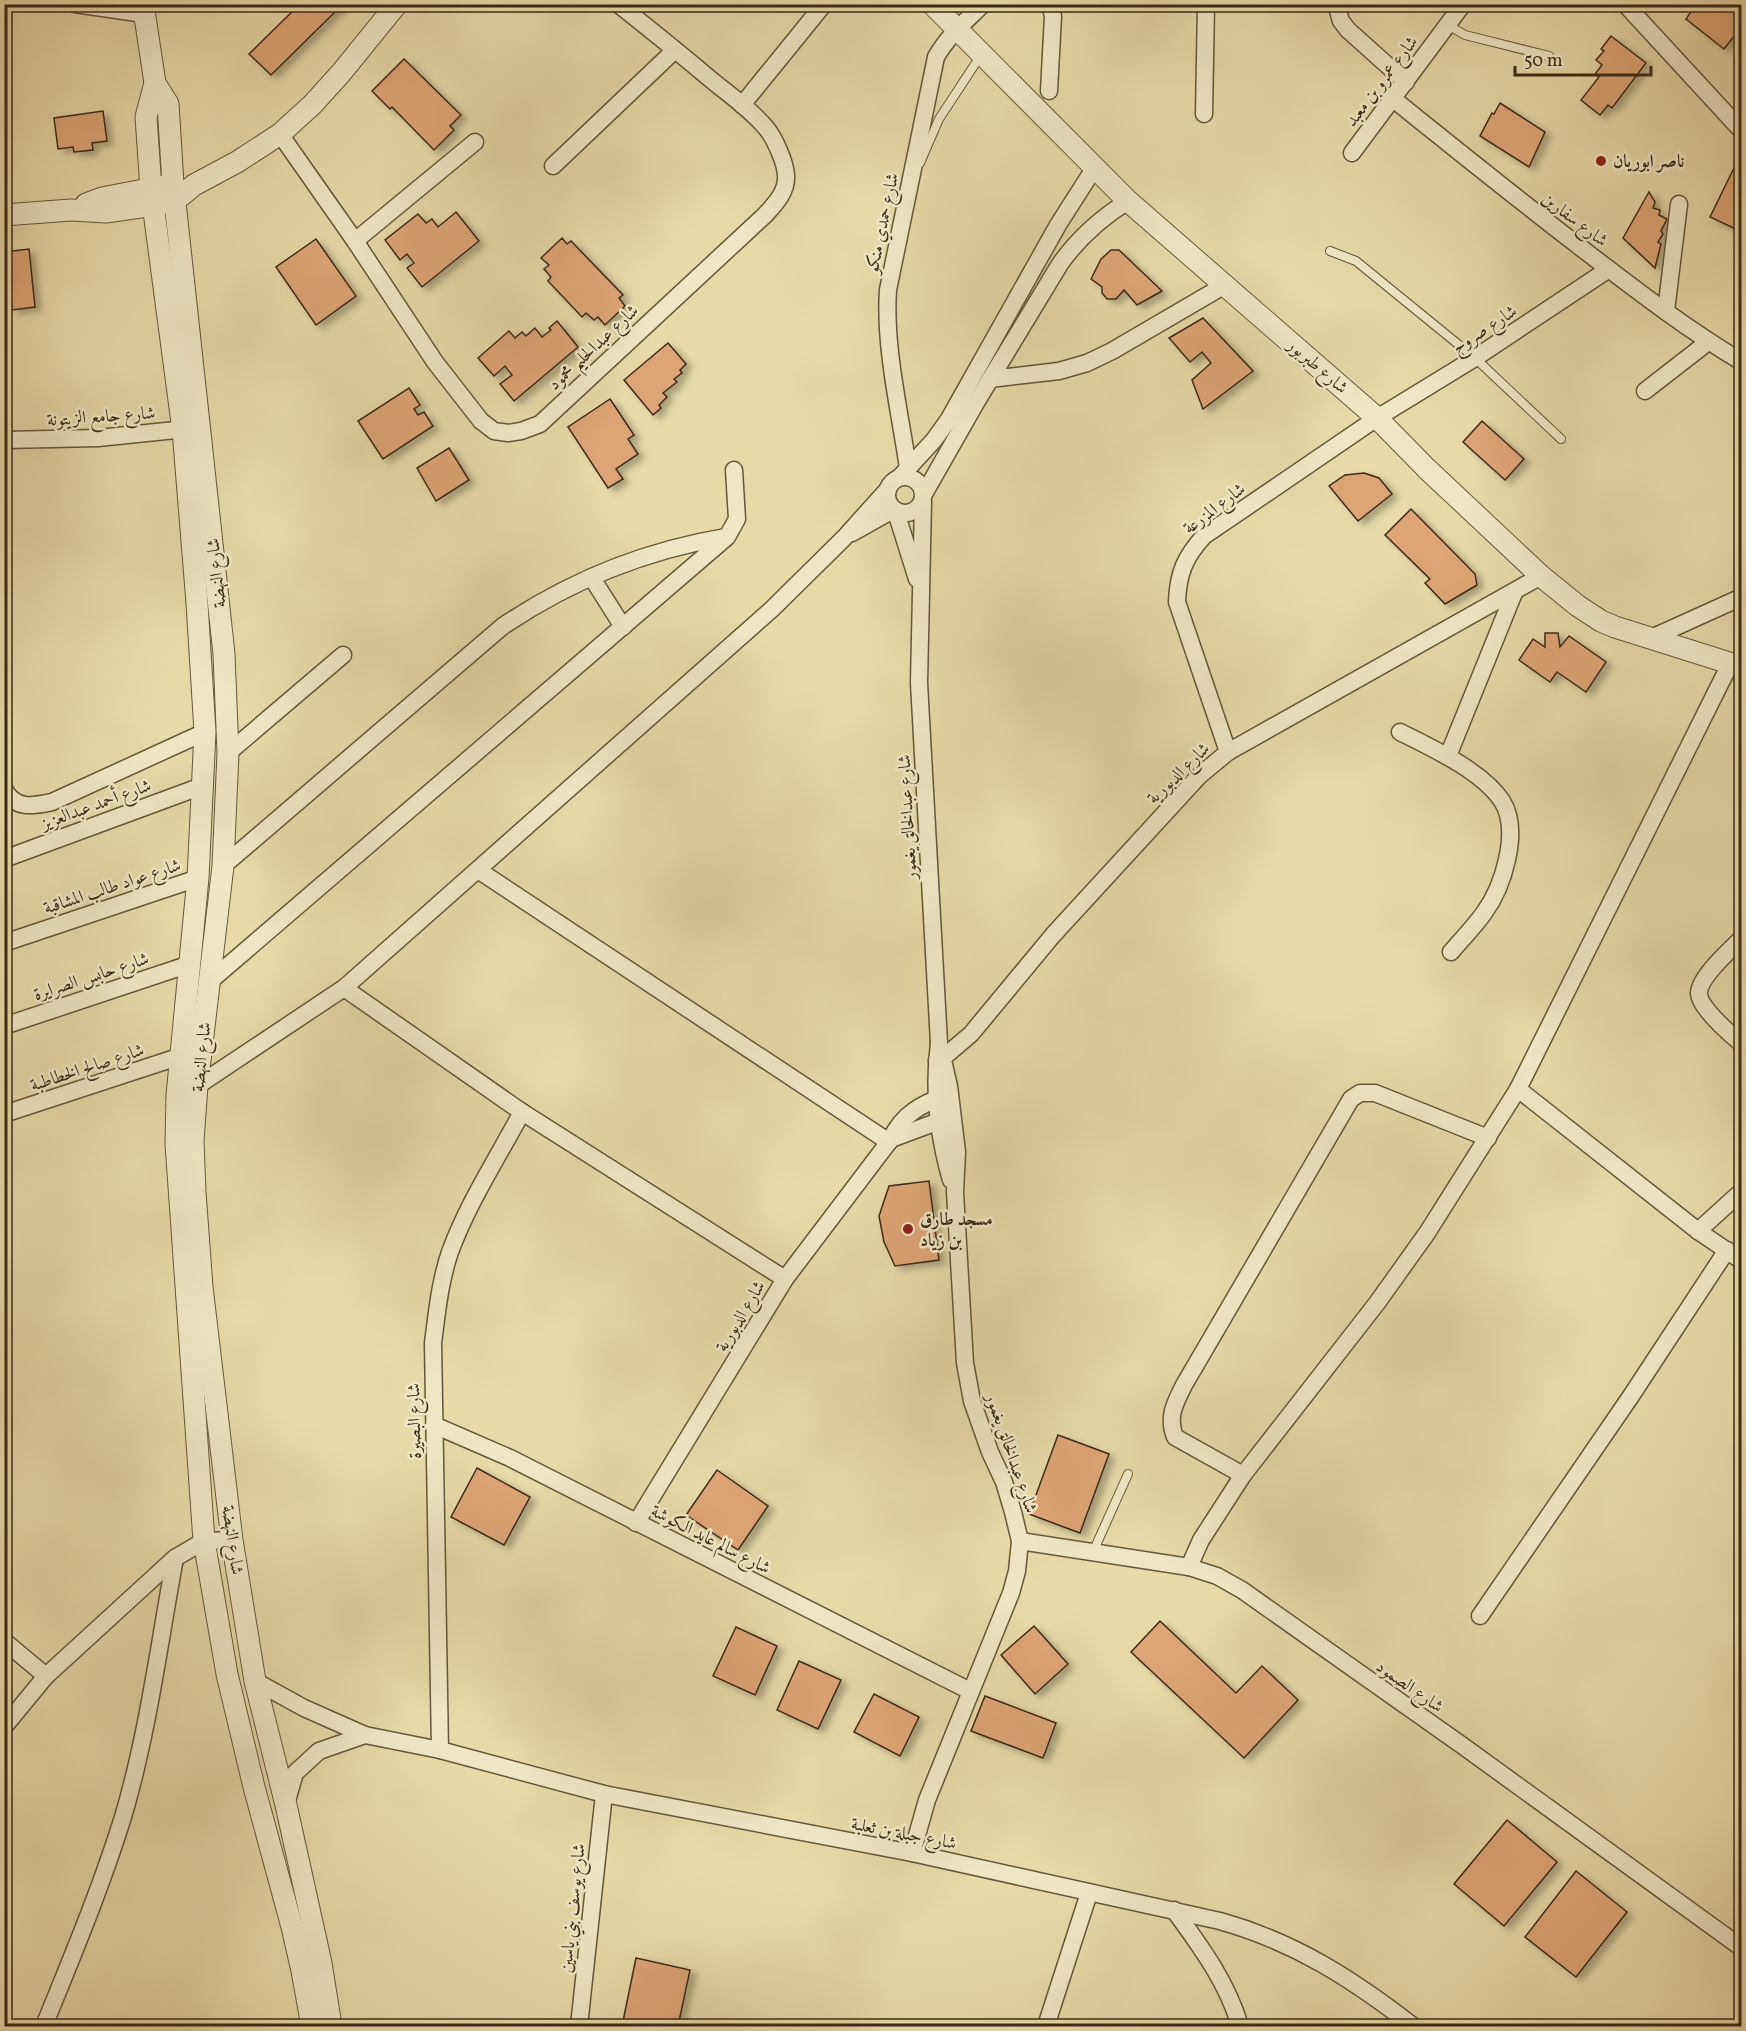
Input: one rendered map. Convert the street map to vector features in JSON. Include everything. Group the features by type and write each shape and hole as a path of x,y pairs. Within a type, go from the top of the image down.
{"street":[{"path":"75,4 143,9"},
{"path":"4,215 71,210 102,198 152,197 174,192 194,185 237,162 280,134 312,105 374,35 397,4"},
{"name":"شارع عبدالحليم محمود","path":"280,134 355,241 435,362 480,421 494,431 508,433 531,428 540,424 765,215 779,199 785,187 784,164 775,141 767,129 742,105 618,4"},
{"path":"742,105 824,4"},
{"name":"شارع طبربور","path":"932,4 1128,201 1377,417 1427,470 1542,576 1578,606 1601,621 1649,639 1736,665"},
{"name":"شارع حمدي منكو","path":"904,473 886,313 888,290 936,57 943,45 982,4"},
{"path":"1049,91 1053,16 1050,4"},
{"path":"1204,114 1206,4"},
{"path":"1336,4 1341,21 1348,30 1406,82"},
{"name":"شارع عمرو بن معبد","path":"1352,153 1463,4"},
{"path":"1625,4 1742,131"},
{"name":"شارع النهضة","path":"143,9 155,82 168,104 192,429 197,603 205,732 198,878 177,1095 177,1175 204,1541 227,1674 254,1787 292,1927 312,2026"},
{"path":"554,166 675,50"},
{"name":"شارع النهضة","path":"155,82 146,117 152,197 192,429 224,654 228,753 223,866 197,1086 193,1141 202,1287 232,1540 255,1681 286,1805 321,1963 331,2026"},
{"name":"شارع سفارين","path":"1392,98 1504,189 1609,269 1708,342 1742,362"},
{"path":"355,241 475,142"},
{"path":"197,1086 344,988 772,609 844,538 934,440 949,419 1058,225 1095,167"},
{"path":"888,489 888,502 895,511 908,514 919,508 990,379 1060,264 1071,248 1093,225 1128,201"},
{"path":"1666,311 1679,204"},
{"name":"شارع صروح","path":"1377,417 1474,358 1609,269"},
{"path":"990,379 1059,371 1087,363 1112,351 1225,285"},
{"path":"1645,391 1708,342"},
{"name":"شارع المزرعة","path":"1228,752 1178,602 1181,570 1189,552 1204,536 1377,417"},
{"name":"شارع جامع الزيتونة","path":"4,441 98,438 192,429"},
{"path":"210,982 727,537 737,519 734,470"},
{"path":"904,473 922,486 923,498"},
{"name":"شارع عبدالخالق يغمور","path":"912,1853 927,1800 1011,1593 1017,1571 1020,1541 1004,1482 990,1452 972,1401 965,1363 955,1192 957,1152 943,1096 919,683 923,498"},
{"path":"844,538 895,511"},
{"name":"شارع عبدالخالق يغمور","path":"895,511 920,588"},
{"path":"223,866 503,626 531,607 561,591 658,552 727,537"},
{"name":"شارع الدبورية","path":"940,1053 971,1034 1053,935 1199,776 1228,752 1542,576"},
{"path":"592,578 623,627"},
{"path":"1448,756 1514,593"},
{"path":"1649,639 1742,597"},
{"path":"228,753 343,655"},
{"path":"1189,1567 1202,1540 1243,1475 1383,1294 1427,1233 1518,1089 1736,665"},
{"path":"4,789 9,798 20,804 34,806 52,802 205,732"},
{"path":"1400,732 1448,756 1484,783 1502,802 1510,822 1509,853 1495,893 1484,913 1451,952"},
{"name":"شارع أحمد عبدالعزيز","path":"4,859 202,786"},
{"path":"478,870 890,1140 947,1119"},
{"name":"شارع عواد طالب المشاقبة","path":"4,943 198,878"},
{"path":"1742,938 1704,978 1699,995 1702,1004 1742,1044"},
{"name":"شارع حابس الصرايرة","path":"4,1026 190,964"},
{"path":"344,988 522,1112 785,1279"},
{"name":"شارع صالح الخطاطبة","path":"4,1114 181,1056"},
{"path":"1518,1089 1698,1231 1742,1261"},
{"path":"1243,1475 1175,1437 1171,1427 1174,1406 1184,1385 1351,1099 1360,1093 1375,1093 1488,1138"},
{"name":"شارع الدبورية","path":"636,1523 785,1279 890,1140 896,1127 912,1110 943,1096"},
{"name":"شارع البصيرة","path":"440,1750 433,1343 441,1284 451,1251 522,1112"},
{"path":"1698,1231 1742,1191"},
{"path":"1480,1616 1727,1250"},
{"name":"شارع سالم عايد الكوشة","path":"434,1425 510,1458 970,1691"},
{"path":"4,1727 46,1676 175,1558 204,1541 232,1540"},
{"name":"شارع الصمود","path":"1020,1541 1189,1567 1217,1576 1242,1590 1742,1948"},
{"path":"44,2026 93,1903 123,1817 139,1753 175,1558"},
{"path":"4,1641 46,1676"},
{"name":"شارع جبلة بن ثعلبة","path":"255,1681 304,1708 365,1735 440,1750 604,1794 912,1853 1174,1910 1257,1931 1298,1951 1368,1992 1413,2026"},
{"path":"286,1805 295,1773 319,1752 365,1735"},
{"name":"شارع يوسف بني ياسين","path":"579,2026 604,1794"},
{"path":"1046,2026 1089,1893"},
{"path":"1174,1910 1210,1959 1233,2003 1240,2026"}],"lane":[{"path":"1448,25 1465,35 1549,56"},
{"path":"911,186 939,119 982,54"},
{"path":"1330,251 1356,261 1474,358 1561,439"},
{"path":"1093,1552 1128,1474"}],"building":[{"path":"300,4 343,4 271,75 249,54"},
{"path":"1696,4 1742,4 1742,26 1724,49 1686,19"},
{"path":"1611,36 1646,63 1612,108 1608,105 1600,115 1581,100 1599,77 1595,74 1602,65 1596,60 1604,51 1601,49"},
{"path":"404,59 461,115 450,126 454,130 434,150 392,107 390,109 372,91"},
{"path":"1500,103 1545,132 1529,167 1480,136"},
{"path":"103,111 107,141 92,143 93,150 74,152 73,147 58,149 54,118"},
{"path":"1734,168 1742,171 1742,232 1710,217"},
{"path":"1649,192 1655,202 1653,208 1660,210 1659,215 1667,219 1658,242 1661,244 1655,268 1623,238"},
{"path":"456,212 479,241 422,287 407,268 414,263 407,254 400,260 385,240 418,214 426,223 432,219 438,227"},
{"path":"562,238 567,244 571,241 623,295 619,298 625,306 605,325 598,317 594,320 586,313 582,317 548,281 551,277 544,269 549,265 541,258"},
{"path":"316,239 356,296 316,325 276,267"},
{"path":"29,249 35,307 12,310 11,300 4,300 4,252"},
{"path":"1111,250 1119,250 1162,291 1137,305 1124,290 1116,299 1107,299 1102,293 1102,287 1091,279 1101,259"},
{"path":"1203,318 1253,371 1203,409 1192,380 1211,363 1202,352 1190,362 1169,338"},
{"path":"557,321 578,347 514,401 500,384 512,375 505,366 494,376 478,358 509,331 515,338 522,332 526,336 535,328 542,337"},
{"path":"668,343 686,364 680,370 682,373 674,379 677,382 663,393 667,397 659,405 661,408 653,415 624,380"},
{"path":"409,388 420,405 414,409 418,415 424,412 433,426 383,459 358,421"},
{"path":"610,399 634,435 628,439 638,454 616,469 623,479 608,488 568,427"},
{"path":"1482,421 1524,459 1505,480 1463,442"},
{"path":"449,448 469,480 436,501 417,468"},
{"path":"1364,473 1379,478 1392,494 1358,521 1329,486 1345,475"},
{"path":"1411,509 1475,574 1477,585 1445,604 1425,583 1430,579 1385,535"},
{"path":"1545,633 1558,633 1560,647 1569,636 1606,662 1586,692 1557,672 1550,682 1519,660 1533,639 1545,647"},
{"name":"مسجد طارق بن زياد","path":"929,1181 939,1260 895,1266 884,1242 879,1216 889,1186"},
{"path":"1058,1435 1109,1454 1080,1533 1029,1514"},
{"path":"477,1468 530,1497 504,1545 451,1517"},
{"path":"717,1470 768,1506 738,1550 686,1515"},
{"path":"1160,1621 1236,1693 1262,1666 1298,1700 1244,1758 1131,1652"},
{"path":"1034,1626 1068,1664 1035,1694 1001,1655"},
{"path":"736,1627 777,1646 755,1695 713,1676"},
{"path":"799,1661 841,1680 818,1729 777,1710"},
{"path":"874,1694 919,1717 900,1756 854,1732"},
{"path":"985,1696 1056,1723 1043,1758 971,1731"},
{"path":"1507,1820 1557,1862 1504,1926 1454,1884"},
{"path":"1576,1871 1627,1912 1576,1977 1525,1937"},
{"path":"636,1958 690,1970 678,2026 622,2026"}],"place":[{"name":"ناصر ابوريان","path":"1601,161"},
{"name":"مسجد طارق بن زياد","path":"908,1229"}]}
